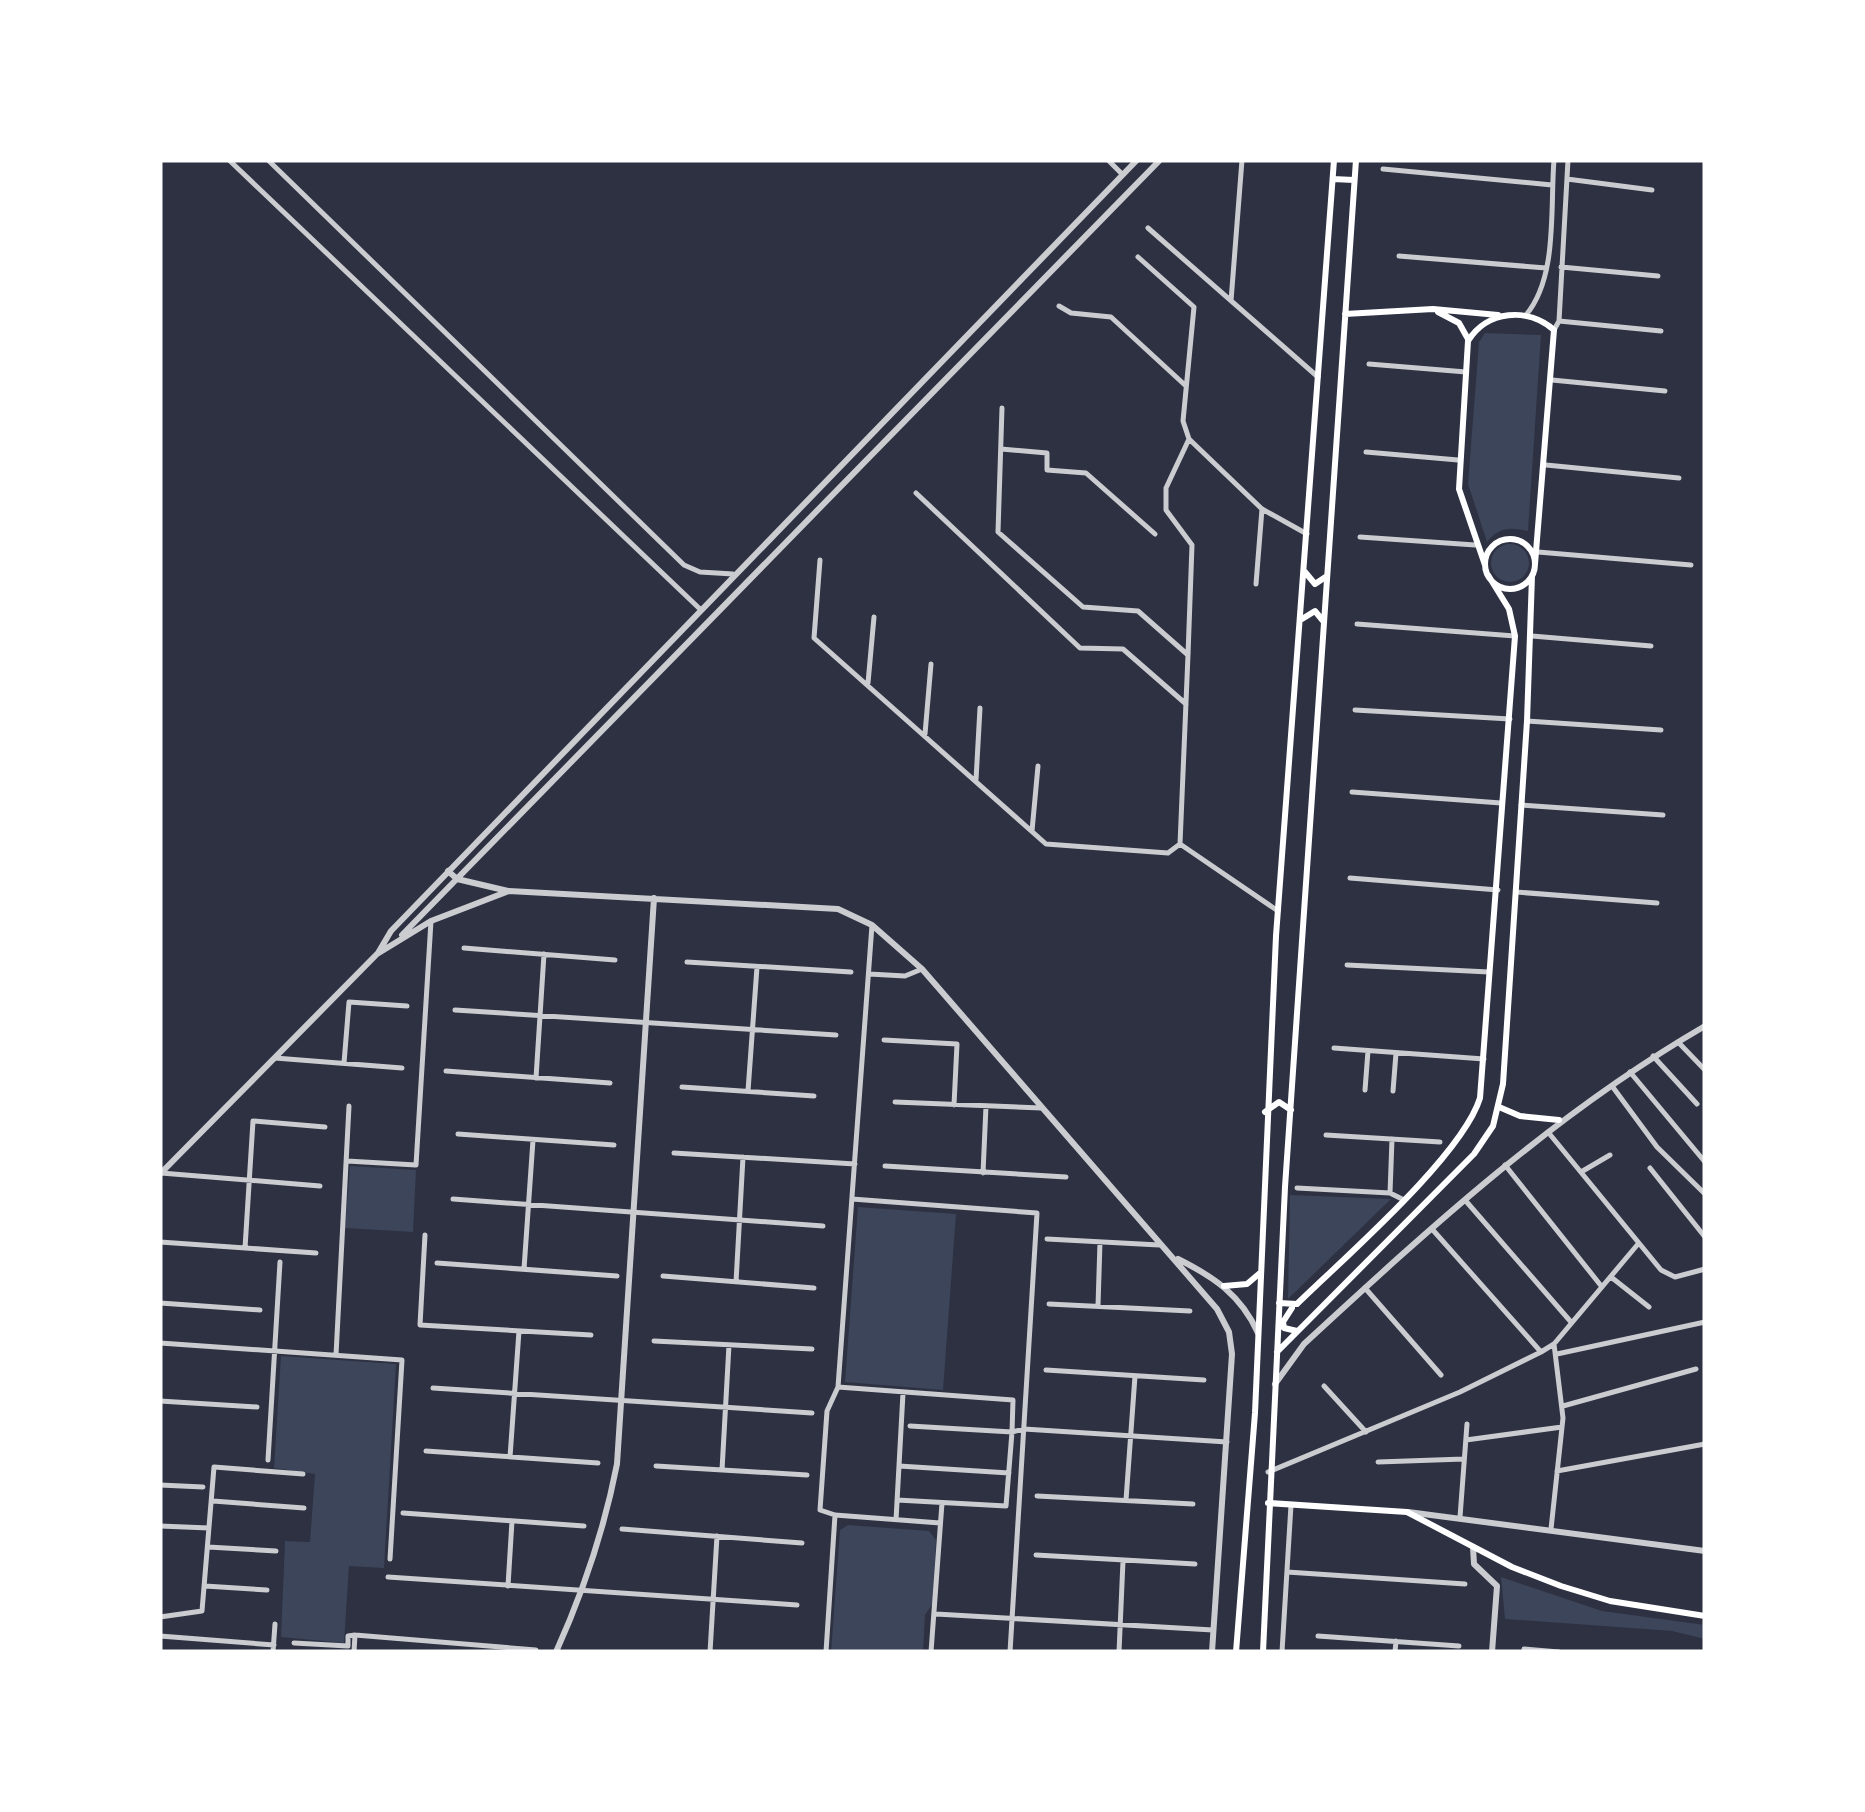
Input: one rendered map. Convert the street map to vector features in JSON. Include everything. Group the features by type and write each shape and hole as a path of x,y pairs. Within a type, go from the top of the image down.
{"main road":[{"path":"1236,1652 1258,1334 1265,1112 1278,911 1334,160"},
{"path":"1262,1652 1278,1303 1356,160"},
{"path":"1333,179 1354,180"},
{"path":"1276,1353 1485,1140 1499,1107 1527,721 1532,576 1538,552 1552,380 1554,330 1526,315 1432,309 1345,314"},
{"path":"1432,309 1459,324 1468,341"},
{"path":"1298,1330 1284,1328 1288,1310 1390,1212 1466,1130 1480,1098 1515,636 1509,609 1475,545 1459,489 1458,460 1468,341 1476,328 1504,315"},
{"path":"1485,564 1494,544 1510,539 1530,549 1535,564"},
{"path":"1305,571 1316,584 1329,573"},
{"path":"1488,575 1506,588 1521,586 1532,576"},
{"path":"1302,619 1314,611 1324,623"},
{"path":"1498,890 1516,892"},
{"path":"1265,1112 1279,1102 1292,1111"},
{"path":"1499,1107 1520,1116 1559,1120"},
{"path":"1390,1212 1394,1220 1404,1222"},
{"path":"1380,1222 1389,1224 1392,1234"},
{"path":"1224,1286 1247,1284 1261,1272"},
{"path":"1278,1303 1297,1304"},
{"path":"1268,1504 1407,1512 1544,1580 1610,1602 1705,1616"}],"street":[{"path":"229,160 701,610"},
{"path":"268,160 684,565 700,572 733,574"},
{"path":"1108,160 1122,174"},
{"path":"377,954 390,931 1136,160"},
{"path":"160,1173 377,954 400,937 1160,160"},
{"path":"1230,301 1242,160"},
{"path":"1526,315 1535,304 1546,268 1554,160"},
{"path":"1554,330 1558,322 1568,160"},
{"path":"1383,169 1552,185"},
{"path":"1567,179 1652,190"},
{"path":"1148,228 1318,378"},
{"path":"1399,256 1546,268"},
{"path":"1138,258 1194,306 1183,421 1190,439 1262,509 1307,534"},
{"path":"1561,267 1658,276"},
{"path":"1059,306 1071,313 1112,318 1186,386"},
{"path":"1558,322 1661,331"},
{"path":"938,364 950,376"},
{"path":"1369,364 1466,372"},
{"path":"1552,380 1665,392"},
{"path":"1002,408 998,532 1083,607 1138,611 1188,654"},
{"path":"1180,844 1192,545 1166,510 1166,488 1190,439"},
{"path":"1000,448 1047,453 1047,470 1086,472 1155,534"},
{"path":"1366,452 1458,460"},
{"path":"1546,465 1679,478"},
{"path":"916,493 1080,648 1123,649 1186,704"},
{"path":"806,502 818,511"},
{"path":"1256,584 1262,509"},
{"path":"1360,538 1475,545"},
{"path":"1538,552 1691,565"},
{"path":"820,560 814,638 1046,844 1168,853 1180,844"},
{"path":"868,683 874,617"},
{"path":"1357,624 1515,636"},
{"path":"1532,636 1651,646"},
{"path":"925,734 931,664"},
{"path":"976,780 980,708"},
{"path":"1356,710 1510,718"},
{"path":"1527,721 1660,730"},
{"path":"1032,831 1038,766"},
{"path":"1352,792 1504,803"},
{"path":"1521,805 1662,815"},
{"path":"1180,844 1278,911"},
{"path":"448,871 457,879 510,892 806,905 838,910 872,925 922,968 1174,1257 1217,1309 1228,1332 1232,1354 1212,1652"},
{"path":"1350,878 1498,890"},
{"path":"377,954 431,920 510,892"},
{"path":"1516,892 1657,902"},
{"path":"556,1652 584,1591 605,1528 617,1464 654,898"},
{"path":"346,1161 416,1165 431,920"},
{"path":"872,925 838,1387 827,1410 820,1510 835,1515 940,1523"},
{"path":"464,948 616,960"},
{"path":"536,1078 544,954"},
{"path":"688,962 851,972"},
{"path":"748,1091 756,966"},
{"path":"1347,966 1492,972"},
{"path":"869,974 905,976 922,968"},
{"path":"344,1064 349,1002 407,1006"},
{"path":"454,1010 836,1035"},
{"path":"1274,1386 1304,1344 1546,1130 1611,1083 1705,1026"},
{"path":"884,1040 957,1044 954,1105"},
{"path":"1678,1042 1705,1070"},
{"path":"1334,1048 1484,1060"},
{"path":"1364,1090 1368,1051"},
{"path":"1392,1092 1396,1053"},
{"path":"1653,1056 1697,1104"},
{"path":"272,1058 402,1068"},
{"path":"446,1072 610,1084"},
{"path":"1630,1072 1705,1162"},
{"path":"1611,1083 1657,1147 1705,1194"},
{"path":"682,1087 814,1096"},
{"path":"895,1102 1044,1108"},
{"path":"336,1355 349,1106"},
{"path":"983,1172 986,1106"},
{"path":"245,1248 252,1120 324,1127"},
{"path":"1546,1130 1638,1244 1669,1275 1705,1270"},
{"path":"458,1134 614,1146"},
{"path":"1326,1135 1440,1142"},
{"path":"1390,1193 1392,1139"},
{"path":"524,1269 533,1140"},
{"path":"674,1152 854,1164"},
{"path":"1581,1172 1610,1155"},
{"path":"736,1282 743,1157"},
{"path":"1506,1165 1602,1287"},
{"path":"885,1166 1066,1177"},
{"path":"1650,1168 1705,1236"},
{"path":"160,1173 320,1186"},
{"path":"1298,1188 1390,1193 1402,1199"},
{"path":"453,1199 823,1226"},
{"path":"852,1199 1037,1213 1010,1652"},
{"path":"1465,1200 1572,1322"},
{"path":"1432,1229 1541,1352"},
{"path":"425,1235 420,1325 590,1336"},
{"path":"1046,1239 1162,1245"},
{"path":"160,1242 316,1253"},
{"path":"1098,1306 1100,1242"},
{"path":"1268,1472 1367,1433 1554,1344 1638,1244"},
{"path":"1174,1257 1224,1286 1248,1311 1258,1334"},
{"path":"268,1460 280,1262"},
{"path":"438,1262 617,1276"},
{"path":"663,1276 814,1288"},
{"path":"1611,1277 1650,1307"},
{"path":"1365,1288 1441,1376"},
{"path":"160,1303 260,1310"},
{"path":"1049,1304 1190,1311"},
{"path":"1557,1354 1705,1322"},
{"path":"510,1457 519,1331"},
{"path":"654,1341 812,1349"},
{"path":"160,1343 402,1360 390,1559"},
{"path":"1551,1530 1563,1406 1554,1344"},
{"path":"722,1470 729,1345"},
{"path":"1563,1406 1696,1369"},
{"path":"1046,1370 1204,1380"},
{"path":"1126,1500 1134,1376"},
{"path":"1324,1386 1367,1433"},
{"path":"838,1387 1013,1400 1006,1506 897,1500"},
{"path":"433,1388 812,1413"},
{"path":"896,1520 903,1393"},
{"path":"160,1401 257,1407"},
{"path":"1460,1517 1467,1424"},
{"path":"910,1426 1227,1442"},
{"path":"1466,1440 1562,1427"},
{"path":"1558,1471 1705,1444"},
{"path":"426,1452 598,1463"},
{"path":"1378,1462 1464,1459"},
{"path":"656,1466 806,1475"},
{"path":"899,1466 1009,1474"},
{"path":"160,1617 202,1612 214,1467 303,1474"},
{"path":"160,1485 203,1486"},
{"path":"1037,1496 1193,1504"},
{"path":"211,1501 304,1508"},
{"path":"931,1652 942,1503"},
{"path":"1282,1652 1291,1504"},
{"path":"1407,1512 1705,1551"},
{"path":"403,1513 584,1526"},
{"path":"826,1652 835,1515"},
{"path":"508,1586 512,1521"},
{"path":"160,1526 210,1528"},
{"path":"622,1529 802,1542"},
{"path":"710,1652 717,1536"},
{"path":"208,1547 276,1551"},
{"path":"1473,1547 1474,1564 1494,1578 1497,1586 1492,1652"},
{"path":"1036,1555 1194,1564"},
{"path":"1119,1652 1123,1561"},
{"path":"1287,1572 1465,1584"},
{"path":"388,1578 797,1605"},
{"path":"206,1586 267,1590"},
{"path":"936,1614 1213,1630"},
{"path":"160,1636 274,1648 275,1624"},
{"path":"354,1652 355,1635"},
{"path":"294,1642 348,1646 348,1636 355,1635 536,1650"},
{"path":"1318,1636 1459,1646"},
{"path":"1395,1652 1396,1641"},
{"path":"1524,1649 1559,1652"}],"shaded area":[{"path":"1485,333 1541,335 1528,531 1505,529 1487,542 1468,484 1479,342"},
{"path":"1510,544 1523,550 1529,563 1523,576 1510,582 1497,576 1491,563 1497,550"},
{"path":"350,1166 416,1170 413,1232 345,1228"},
{"path":"1290,1195 1391,1199 1288,1299"},
{"path":"858,1207 956,1214 943,1390 845,1382"},
{"path":"281,1356 396,1364 384,1568 349,1566 344,1643 281,1637 285,1541 310,1542 315,1474 274,1468"},
{"path":"848,1525 929,1531 936,1540 933,1603 925,1615 923,1652 831,1652 840,1530"},
{"path":"1501,1577 1602,1611 1705,1625 1705,1639 1672,1631 1505,1619"}]}
